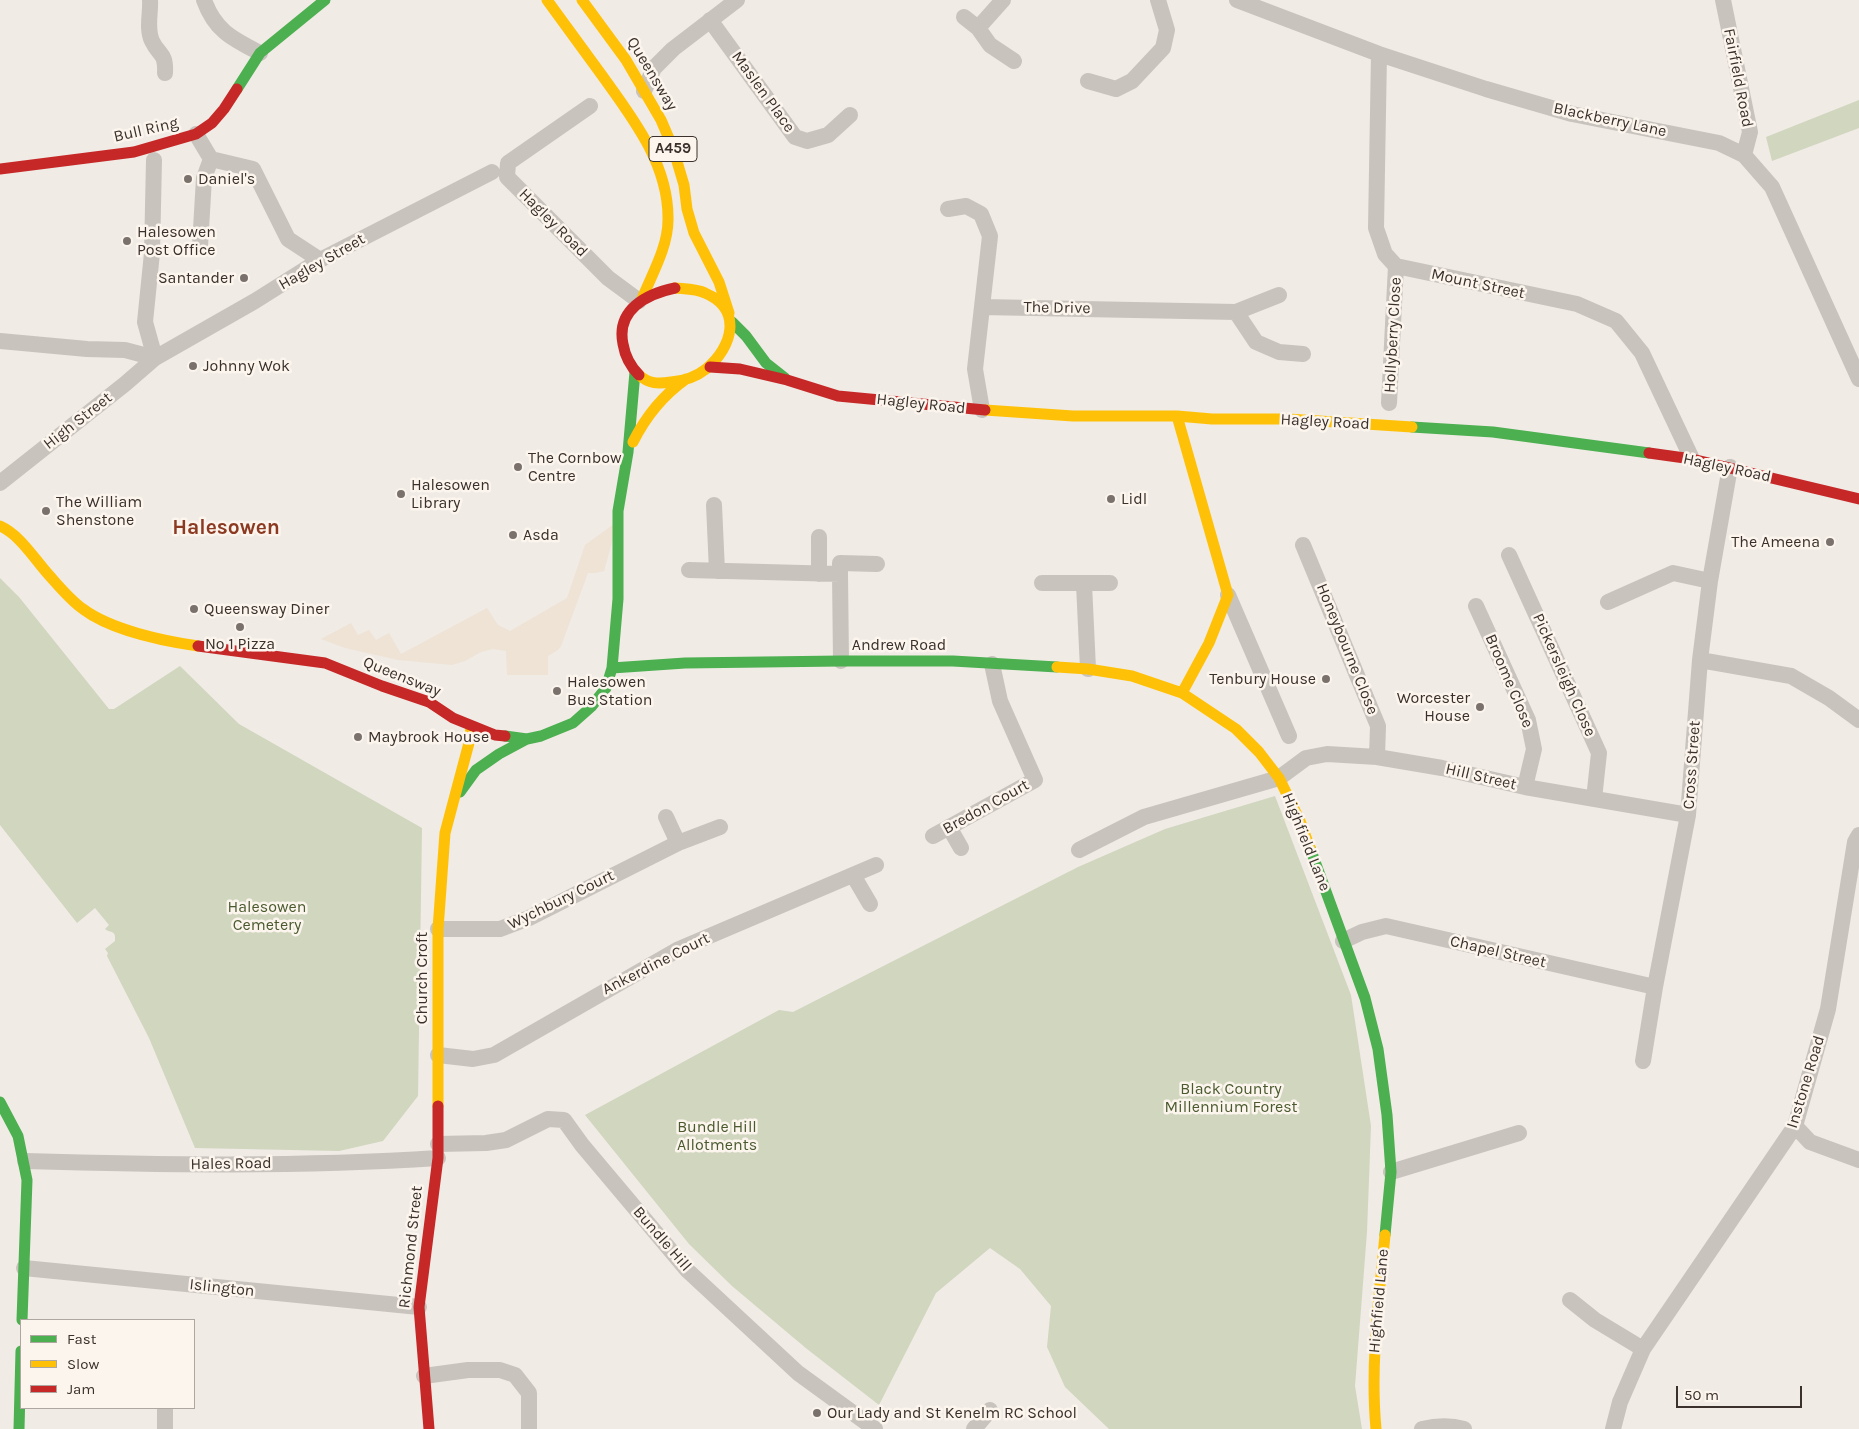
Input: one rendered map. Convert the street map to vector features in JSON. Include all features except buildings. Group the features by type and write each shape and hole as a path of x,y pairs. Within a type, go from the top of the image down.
{"main road":[{"name":"Bull Ring","path":"0,169 134,152 196,134 212,123 224,108 260,54 279,36 325,0"},
{"name":"A459","path":"547,0 617,95 634,122 652,153 666,192 668,222 660,254 641,300"},
{"name":"Queensway","path":"582,0 626,60 661,120 673,148 684,185 687,209 694,233 719,282 730,318"},
{"path":"691,288 709,294 721,302 730,318 728,344 721,356 710,367 686,379 668,384 656,384 645,380 635,372 628,362 622,330 626,317 641,300 667,289 691,288"},
{"name":"Hagley Road","path":"730,318 766,363 787,380"},
{"name":"Hagley Road","path":"710,367 740,368 838,396 982,410 1073,416 1288,419 1493,432 1692,459 1859,499"},
{"name":"Queensway","path":"0,526 11,531 83,609 116,626 169,642 325,663 428,702 452,718 495,736 527,739 541,736 573,723 591,707 606,688 612,668 618,599 618,511 628,452 635,372"},
{"name":"Queensway","path":"628,452 651,409 668,392 686,379"},
{"path":"1177,416 1228,595 1209,643 1182,693"},
{"name":"Andrew Road","path":"612,668 685,663 953,662 1088,669 1132,676 1182,693"},
{"name":"Highfield Lane","path":"1182,693 1236,730 1259,752 1279,778 1300,821 1365,998 1378,1049 1387,1115 1391,1172 1374,1360 1373,1396 1376,1429"},
{"name":"Church Croft","path":"438,1151 438,929 445,833 469,743 471,727"},
{"name":"Church Croft","path":"454,800 476,770 499,754 527,739"},
{"path":"0,1102 18,1136 25,1161 27,1180 22,1319"},
{"name":"Richmond Street","path":"429,1429 419,1307 438,1151"},
{"path":"19,1429 20,1390"}],"street":[{"path":"204,0 215,21 227,36 260,54"},
{"path":"644,92 654,68 673,49 716,11 738,0"},
{"path":"978,28 1003,0"},
{"path":"1088,81 1116,89 1132,81 1163,48 1167,30 1158,0"},
{"name":"Blackberry Lane","path":"1237,0 1379,54 1486,89 1572,114 1719,143 1744,155 1772,187 1859,379"},
{"name":"Fairfield Road","path":"1723,0 1750,132 1744,155"},
{"path":"152,1 148,19 152,40 166,62 165,73"},
{"name":"Maslen Place","path":"716,11 795,137 807,140 828,135 850,115"},
{"path":"964,17 978,28 990,45 1014,61"},
{"path":"1379,54 1376,228 1385,254 1396,266"},
{"name":"Hagley Road","path":"590,106 508,163 507,177 608,278 641,300"},
{"path":"196,134 211,159 253,168 288,239 320,260"},
{"path":"200,246 204,178 211,159"},
{"path":"154,160 152,252 145,322 155,358"},
{"name":"Hagley Street","path":"155,358 255,301 320,260 492,172"},
{"path":"948,208 966,206 981,214 990,236 975,369 982,410"},
{"name":"Hollyberry Close","path":"1389,403 1396,266"},
{"name":"Mount Street","path":"1396,266 1577,304 1616,321 1642,353 1692,459"},
{"name":"Hagley Road","path":"608,278 626,317"},
{"name":"The Drive","path":"982,307 1236,312 1279,295"},
{"path":"1236,312 1256,342 1279,352 1303,354"},
{"path":"0,341 87,349 125,350 155,358"},
{"name":"High Street","path":"0,483 155,358"},
{"name":"Cross Street","path":"1643,1061 1655,987 1688,815 1700,660 1710,581 1730,467"},
{"path":"714,505 717,571"},
{"path":"819,537 819,574"},
{"name":"Honeybourne Close","path":"1303,545 1378,726 1377,757"},
{"name":"Pickersleigh Close","path":"1509,555 1599,753 1594,799"},
{"path":"841,661 840,563 877,564"},
{"path":"689,570 840,574"},
{"path":"1608,602 1673,574 1710,581"},
{"path":"1042,583 1110,583"},
{"path":"1084,584 1088,669"},
{"path":"1228,595 1289,736"},
{"name":"Broome Close","path":"1476,606 1528,720 1534,749 1525,787"},
{"path":"1700,660 1791,676 1829,698 1859,720"},
{"name":"Bredon Court","path":"933,836 1035,780 1000,701 992,664"},
{"name":"Hill Street","path":"1279,778 1306,758 1327,754 1377,757 1442,768 1525,787 1688,815"},
{"path":"1079,850 1144,817 1279,778"},
{"path":"666,817 678,843"},
{"name":"Wychbury Court","path":"438,929 500,930 529,918 678,843 720,827"},
{"path":"949,827 962,848"},
{"name":"Instone Road","path":"1613,1429 1620,1402 1644,1349 1795,1126 1828,1009 1855,842 1859,835"},
{"name":"Ankerdine Court","path":"438,1055 473,1059 494,1055 679,949 876,865"},
{"path":"852,875 870,904"},
{"name":"Chapel Street","path":"1343,940 1362,932 1386,926 1655,987"},
{"name":"Bundle Hill","path":"438,1151 506,1140 548,1119 564,1120 582,1145 688,1271 798,1373 875,1429"},
{"path":"1795,1126 1810,1142 1859,1160"},
{"path":"1391,1172 1519,1133"},
{"name":"Hales Road","path":"25,1161 192,1165 366,1162 438,1151"},
{"name":"Islington","path":"24,1268 419,1307"},
{"path":"1570,1300 1595,1320 1644,1349"},
{"path":"424,1376 468,1370 500,1370 515,1375 530,1393 530,1429"},
{"path":"165,1409 165,1429"},
{"path":"974,1429 990,1410"},
{"path":"1422,1429 1432,1427 1464,1429"}],"green space":[{"path":"1859,100 1859,128 1772,161 1766,137"},
{"name":"Halesowen Cemetery","path":"0,578 19,597 109,709 114,709 180,666 239,724 422,828 418,1096 383,1141 339,1151 195,1148 149,1038 107,956 108,953 105,949 115,941 114,933 105,929 109,925 95,908 77,923 0,825"},
{"path":"1275,796 1351,995 1371,1126 1367,1232 1355,1386 1362,1429 1109,1429 1065,1387 1047,1347 1051,1306 1020,1269 990,1248 936,1293 879,1405 807,1349 732,1286 689,1244 585,1115 779,1010 793,1012 1078,867 1165,829"}],"shaded area":[{"path":"618,521 604,571 588,573 561,646 548,656 548,675 507,675 506,651 493,649 481,652 465,661 452,665 398,660 345,648 321,639 351,623 358,635 369,630 376,640 389,633 401,654 487,608 498,625 510,631 567,598 585,545"}],"traffic: fast":[{"path":"237,89 260,53 325,0"},
{"path":"732,322 746,336 766,363 785,378"},
{"path":"505,736 527,739 541,736 573,723 591,707 606,688 612,668 618,599 618,511 628,452 635,372"},
{"path":"1412,427 1493,432 1649,453"},
{"path":"612,668 685,663 841,661 953,661 1057,667"},
{"path":"460,792 476,770 499,754 527,739"},
{"path":"1310,848 1365,998 1378,1049 1387,1115 1391,1172 1385,1235"},
{"path":"0,1102 18,1136 27,1180 22,1319"},
{"path":"19,1429 20,1390"}],"traffic: slow":[{"path":"547,0 636,124 655,161 662,180 667,199 667,230 659,260 642,299"},
{"path":"582,0 626,60 661,120 673,148 684,185 687,209 694,233 719,282 729,313"},
{"path":"639,375 650,382 658,383 680,381 694,376 706,369 715,360 728,340 729,318 725,309 717,300 702,292 675,288"},
{"path":"633,442 655,407 669,392 686,379"},
{"path":"985,410 1073,416 1288,419 1412,427"},
{"path":"1177,416 1228,595 1209,643 1182,693"},
{"path":"0,526 14,535 64,592 83,609 108,623 138,634 198,646"},
{"path":"1057,667 1088,669 1132,676 1182,693 1236,729 1259,752 1279,778 1300,821 1310,848"},
{"path":"438,1106 438,929 445,833 469,743 471,727"},
{"path":"1376,1429 1374,1405 1375,1356 1385,1235"}],"traffic: jam":[{"path":"0,169 134,152 196,134 212,123 237,89"},
{"path":"639,375 627,357 624,348 622,332 624,322 629,313 644,299 675,288"},
{"path":"710,367 740,369 787,380 838,396 985,410"},
{"path":"1649,453 1692,459 1859,499"},
{"path":"198,646 325,663 382,686 429,702 453,718 495,735 505,736"},
{"path":"429,1429 419,1307 438,1158 438,1106"}],"place":[{"name":"Daniel's","path":"188,179"},
{"name":"Halesowen Post Office","path":"127,241"},
{"name":"Santander","path":"244,278"},
{"name":"Johnny Wok","path":"193,366"},
{"name":"The Cornbow Centre","path":"518,467"},
{"name":"Halesowen Library","path":"401,494"},
{"name":"Lidl","path":"1111,499"},
{"name":"The William Shenstone","path":"46,511"},
{"name":"Asda","path":"513,535"},
{"name":"The Ameena","path":"1830,542"},
{"name":"Queensway Diner","path":"194,609"},
{"name":"No 1 Pizza","path":"240,627"},
{"name":"Tenbury House","path":"1326,679"},
{"name":"Halesowen Bus Station","path":"557,691"},
{"name":"Worcester House","path":"1480,707"},
{"name":"Maybrook House","path":"358,737"},
{"name":"Our Lady and St Kenelm RC School","path":"817,1413"}],"district":[{"name":"Halesowen","path":"226,528"}],"park label":[{"name":"Black Country Millennium Forest","path":"1231,1098"},
{"name":"Bundle Hill Allotments","path":"717,1136"}]}
